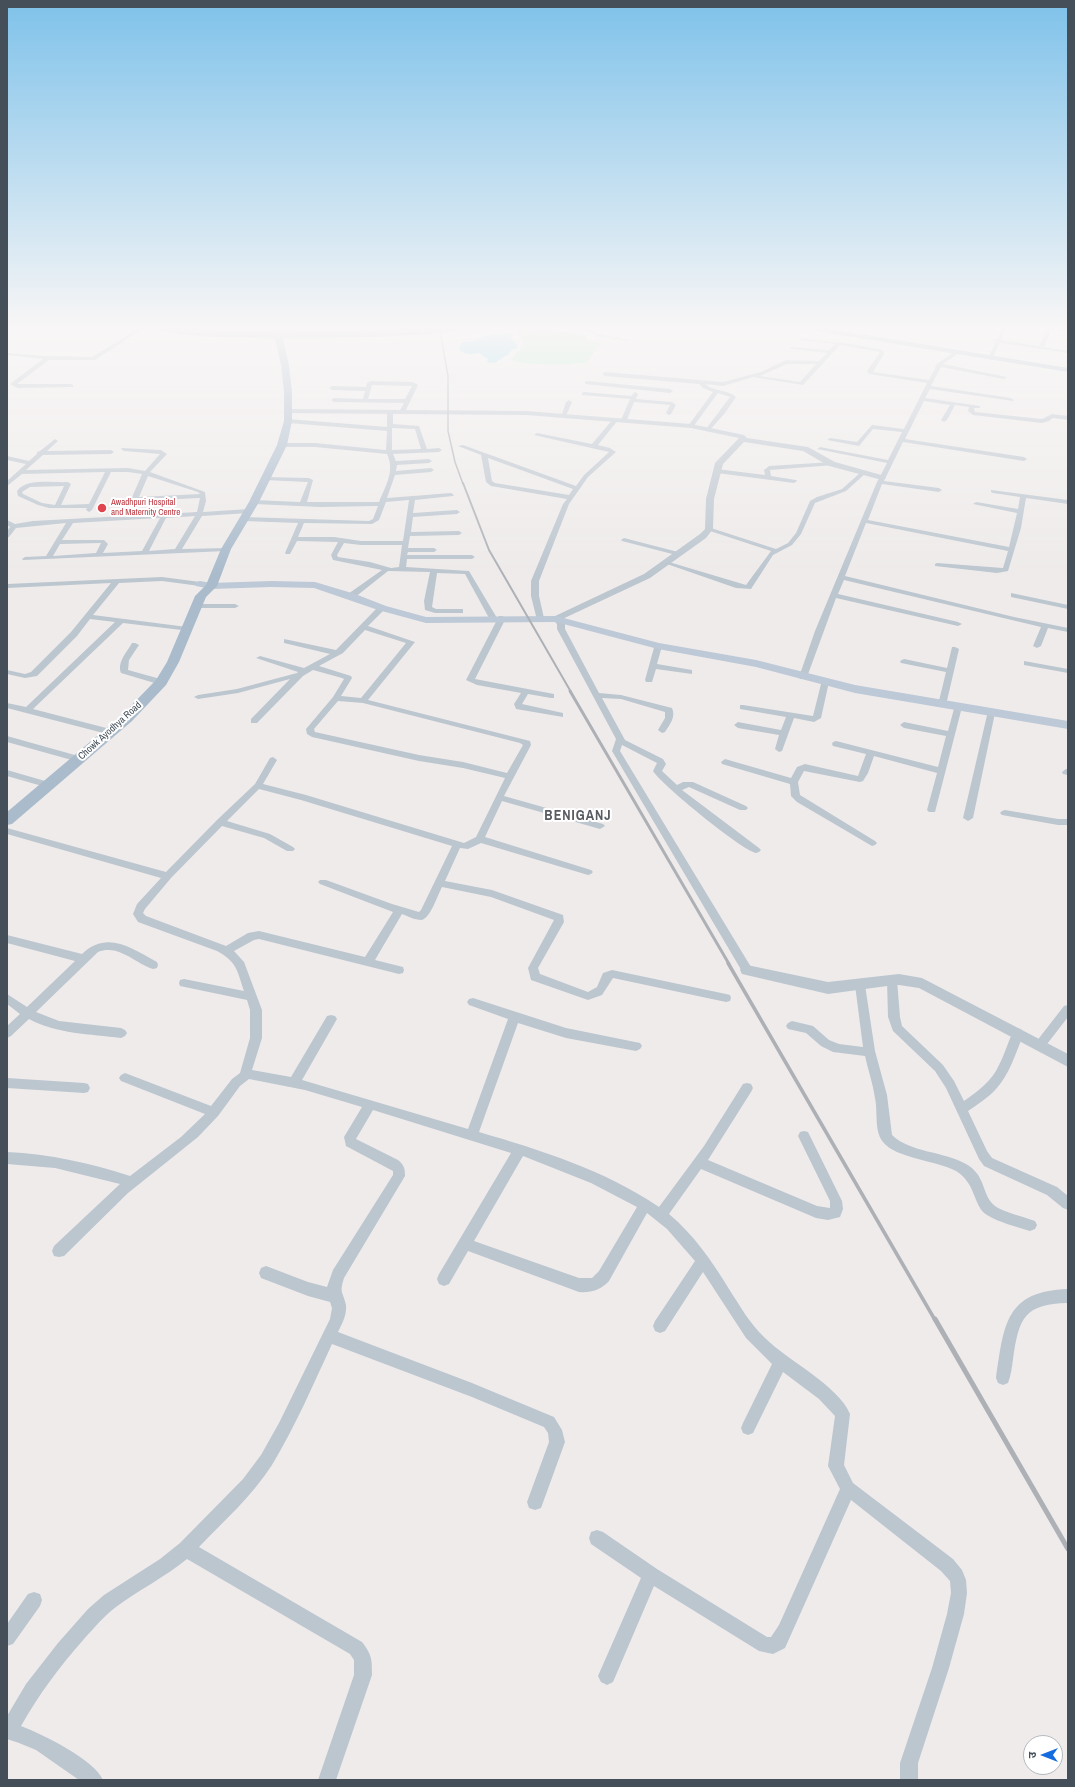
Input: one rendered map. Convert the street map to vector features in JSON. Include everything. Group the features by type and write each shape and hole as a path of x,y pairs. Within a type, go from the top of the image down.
{"main road":[{"path":"199,601 222,549 267,477 278,443 281,408"},
{"path":"246,511 263,469 278,443 288,421 288,411"},
{"path":"206,585 302,584 326,587 382,608 426,620 498,618 556,619 658,646 756,664 825,682 942,705 1068,725"},
{"name":"Chowk Ayodhya Road","path":"7,820 111,732 143,702 161,682 173,662 199,601"}],"street":[{"path":"402,412 404,408"},
{"path":"563,416 566,408"},
{"path":"624,420 629,408"},
{"path":"669,413 671,408"},
{"path":"691,426 704,408"},
{"path":"708,429 725,408"},
{"path":"803,677 841,577 881,480 917,408"},
{"path":"944,420 951,408"},
{"path":"972,408 971,411 973,413 1042,421 1047,420 1052,416 1068,418"},
{"path":"288,411 496,412 563,416 691,426 744,437 742,439"},
{"path":"246,511 302,521 370,523 376,520 393,472 394,463 389,452 390,412"},
{"path":"594,446 615,420"},
{"path":"288,421 389,428 417,427 425,451"},
{"path":"830,440 860,444 872,427 906,431"},
{"path":"537,435 612,451 612,454 586,476 569,498 535,581 535,596 539,608 540,618"},
{"path":"742,439 805,449 832,464 881,480 939,490"},
{"path":"742,439 723,458 717,471 710,499 709,529 703,536 680,554 629,586 556,619 561,624 561,629 620,739 627,746 660,761 662,764 658,771 659,774 676,790 708,816 756,850"},
{"path":"902,440 1024,459"},
{"path":"7,484 10,478 20,472 39,453 55,441"},
{"path":"278,443 389,452 439,450"},
{"path":"461,446 576,488"},
{"path":"124,449 163,453 163,456 146,473 126,519"},
{"path":"820,449 891,462"},
{"path":"39,453 111,452"},
{"path":"484,454 490,482 493,485 569,498"},
{"path":"7,458 29,463"},
{"path":"394,463 429,461"},
{"path":"768,478 767,470 769,468 832,464"},
{"path":"83,521 110,470"},
{"path":"20,472 128,470 146,473 200,491 203,493 203,496 199,514 177,552"},
{"path":"393,472 431,470"},
{"path":"717,471 794,482"},
{"path":"666,563 739,586 748,587 771,554 786,548 799,533 812,502 819,498 844,490 863,473"},
{"path":"267,477 311,481 303,504"},
{"path":"57,507 68,484 29,485 25,486 19,492 20,495 42,505 57,507 91,506"},
{"path":"993,491 1068,502"},
{"path":"7,522 14,526 246,511 303,504 320,505 383,502 451,495"},
{"path":"134,499 203,496"},
{"path":"937,565 1003,571 1006,570 1024,496"},
{"path":"402,569 412,498"},
{"path":"976,504 1021,512"},
{"path":"410,515 457,512"},
{"path":"144,553 164,516"},
{"path":"288,553 302,521"},
{"path":"865,521 1012,550"},
{"path":"48,558 70,522"},
{"path":"7,536 14,526"},
{"path":"709,529 776,551"},
{"path":"407,534 459,533"},
{"path":"294,540 334,539 361,543 405,543"},
{"path":"624,540 680,554"},
{"path":"58,542 102,541 104,544 98,556"},
{"path":"342,541 334,555 335,559 370,564 387,569 467,572 498,618 470,680 472,682 551,696"},
{"path":"25,559 222,549"},
{"path":"403,554 434,550"},
{"path":"403,554 472,557"},
{"path":"351,596 387,569"},
{"path":"434,571 428,608 435,611 460,611"},
{"path":"841,577 1066,630"},
{"path":"7,586 162,579 206,585"},
{"path":"7,672 25,676 34,674 89,617 118,580"},
{"path":"834,595 958,624"},
{"path":"1014,595 1068,607"},
{"path":"199,601 235,606"},
{"path":"198,697 238,691 273,683 306,671 337,653 382,608"},
{"path":"89,617 120,622 188,627"},
{"path":"27,710 120,622"},
{"path":"1037,646 1045,626"},
{"path":"362,627 411,642 363,701"},
{"path":"287,641 337,653"},
{"path":"136,645 123,666 124,671 161,682"},
{"path":"649,680 658,646"},
{"path":"942,705 955,649"},
{"path":"260,658 306,671 345,676 348,678 336,698 310,729 312,734 412,756 463,765 511,777"},
{"path":"904,661 950,671"},
{"path":"1027,664 1068,671"},
{"path":"652,666 689,672"},
{"path":"254,720 306,671"},
{"path":"743,706 790,716 809,719 817,718 825,682"},
{"path":"526,692 518,704 519,707 560,715"},
{"path":"597,695 626,698 669,710 671,714 669,720 662,730"},
{"path":"258,786 303,797 457,844 468,846 480,839 499,797 511,777 527,743 363,701 336,698"},
{"path":"7,705 111,732"},
{"path":"932,810 958,707"},
{"path":"968,818 991,712"},
{"path":"779,749 790,716"},
{"path":"904,724 952,734"},
{"path":"738,725 784,733"},
{"path":"7,739 79,759"},
{"path":"620,739 616,751 747,970 828,988 841,988 892,980 910,979 922,983 1018,1033 1068,1062"},
{"path":"836,744 942,771"},
{"path":"871,753 864,774 860,778 805,767 800,769 794,782 796,796 800,800 872,843"},
{"path":"245,1075 256,1038 257,1022 256,1010 239,962 233,955 225,951 142,919 138,914 141,906 168,876 220,822 258,786 273,760"},
{"path":"725,762 794,782"},
{"path":"7,773 49,785"},
{"path":"676,790 683,785 690,784 743,808"},
{"path":"499,797 600,826"},
{"path":"1005,812 1058,822 1068,822"},
{"path":"220,822 268,836 290,848"},
{"path":"7,831 168,876"},
{"path":"480,839 588,872"},
{"path":"323,882 398,910 421,916 425,912 457,844"},
{"path":"438,883 492,894 554,915 558,918 559,922 533,968 535,977 588,996 594,996 599,993 607,976 612,974 726,998"},
{"path":"368,962 398,910"},
{"path":"225,951 252,936 259,935 399,970"},
{"path":"7,939 84,959"},
{"path":"7,1033 94,949 101,945 107,944 116,947 153,965"},
{"path":"892,980 894,1017 897,1028 939,1068 962,1108 983,1155 988,1162 1052,1191 1066,1199"},
{"path":"184,983 252,997"},
{"path":"860,985 867,1026 869,1052 880,1088 885,1132 888,1140 898,1146 945,1160 961,1167 974,1179 986,1207 991,1211 1030,1225"},
{"path":"7,998 28,1014 43,1021 121,1033"},
{"path":"473,1002 514,1017 566,1033 636,1046"},
{"path":"1040,1045 1068,1008"},
{"path":"471,1136 514,1017"},
{"path":"294,1083 331,1018"},
{"path":"792,1026 809,1029 825,1043 837,1049 869,1052"},
{"path":"962,1108 982,1095 995,1082 1006,1062 1018,1033"},
{"path":"59,1251 96,1214 132,1182 184,1144 214,1112 236,1081 245,1075 253,1075 294,1083 370,1104 556,1162 609,1186 645,1205 660,1215 676,1229 703,1260 746,1327 758,1342 835,1402 843,1414 836,1457 836,1466 848,1488 947,1565 958,1580 960,1599 945,1654 909,1762 909,1780"},
{"path":"126,1078 214,1112"},
{"path":"7,1084 84,1088"},
{"path":"660,1215 699,1162 747,1088"},
{"path":"334,1296 334,1287 338,1275 399,1176 399,1168 394,1163 356,1147 350,1142 350,1137 370,1104"},
{"path":"699,1162 816,1212 828,1214 835,1212 837,1209 836,1201 804,1136"},
{"path":"444,1279 518,1151"},
{"path":"7,1158 67,1164 132,1182"},
{"path":"465,1244 579,1285 591,1286 598,1283 604,1276 645,1205"},
{"path":"660,1326 703,1260"},
{"path":"94,1780 74,1764 38,1743 23,1735 7,1730 32,1690 64,1649 94,1615 110,1601 166,1565 186,1549 248,1484 266,1460 284,1428 329,1336 340,1310 338,1300 334,1296 308,1289 266,1273"},
{"path":"1003,1378 1010,1336 1019,1314 1035,1299 1050,1295 1068,1296"},
{"path":"329,1336 472,1390 549,1422 555,1430 557,1442 535,1502"},
{"path":"748,1428 781,1361"},
{"path":"597,1538 651,1575 765,1645 774,1646 779,1642 785,1631 848,1488"},
{"path":"186,1549 356,1648 363,1657 363,1675 327,1780"},
{"path":"607,1676 651,1575"},
{"path":"7,1638 34,1600"}],"railway":[{"path":"448,408 448,431 455,462 463,484"},
{"path":"463,483 489,550 571,692"},
{"path":"570,691 729,964"},
{"path":"728,963 935,1320"},
{"path":"935,1319 1068,1549"}],"place":[{"name":"Awadhpuri Hospital and Maternity Centre","path":"102,508"}],"district":[{"name":"BENIGANJ","path":"578,816"}]}
